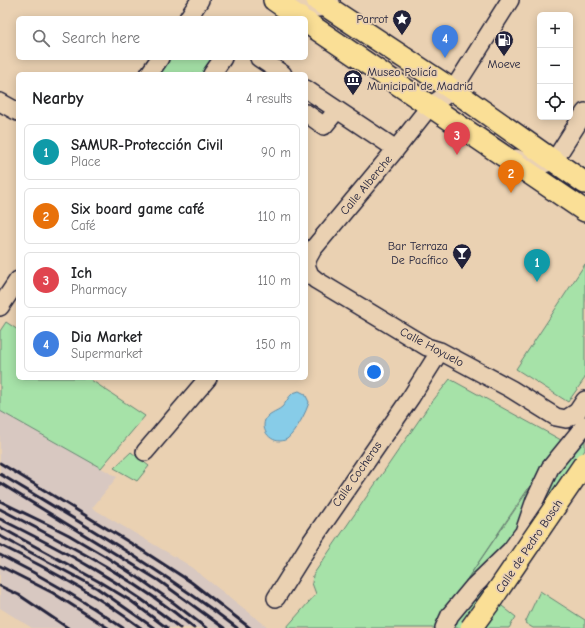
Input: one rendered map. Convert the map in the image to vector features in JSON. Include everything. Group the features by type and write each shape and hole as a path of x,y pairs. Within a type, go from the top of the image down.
{"main road":[{"path":"275,0 297,16"},
{"path":"326,2 585,183"},
{"path":"308,23 585,211"},
{"name":"Calle de Pedro Bosch","path":"471,628 585,463"},
{"name":"Calle de Pedro Bosch","path":"484,628 585,479"}],"street":[{"path":"275,0 308,9 326,2"},
{"path":"453,90 510,0"},
{"path":"150,72 159,60"},
{"path":"213,72 222,60"},
{"path":"263,60 279,67"},
{"path":"308,90 396,149"},
{"name":"Calle Alberche","path":"308,258 313,249 430,106 453,90"},
{"path":"0,102 16,111"},
{"path":"308,114 324,126 337,110"},
{"path":"486,144 535,167 554,161 585,112"},
{"name":"Calle Hoyuelo","path":"308,270 310,275 316,280 427,347 440,351 511,389 556,417 566,419 577,412 585,400"},
{"path":"0,306 16,283"},
{"name":"Calle Cocheras","path":"276,598 311,542 411,397 440,351"},
{"path":"146,452 206,380"},
{"name":"Calle de Pedro Bosch","path":"444,628 450,615 474,586 511,550 524,532 535,500 550,468 585,425"}],"shaded area":[{"path":"0,411 117,477 92,508 187,564 269,628 32,628 0,608"}],"green space":[{"path":"165,60 228,60 219,72 156,72"},
{"path":"585,264 585,378 568,402 516,369"},
{"path":"6,322 16,329 16,380 91,380 145,416 101,468 0,411 0,331"},
{"path":"450,379 561,440 457,594 538,476 517,527 506,545 438,628 286,628 316,594 312,583 313,575 428,407"},
{"path":"585,431 585,450 532,531 537,511 554,478"},
{"path":"131,452 149,466 137,481 114,468"},
{"path":"501,566 488,595 516,617 509,628 448,628"},
{"path":"540,591 585,620 585,628 533,628 525,623"}],"water":[{"path":"299,391 305,394 309,402 303,416 294,432 287,439 278,441 273,439 267,434 265,429 264,425 266,418 282,407 293,393"}],"railway":[{"path":"0,463 191,582 250,628"},
{"path":"0,474 91,529 180,586 237,628"},
{"path":"0,483 158,580 224,628"},
{"path":"0,501 69,535 105,556 156,590 206,628"},
{"path":"0,509 76,549 125,578 172,610 194,628"},
{"path":"0,519 47,543 115,582 180,628"},
{"path":"0,527 98,581 131,601 167,628"},
{"path":"0,536 97,588 154,628"},
{"path":"0,545 37,563 72,583 107,604 141,628"},
{"path":"0,555 63,589 123,628"},
{"path":"0,566 53,593 108,628"},
{"path":"0,586 19,595 68,628"}],"place":[{"name":"Parrot","path":"402,36"},
{"name":"Moeve","path":"504,57"},
{"name":"Dia Market","path":"445,58"},
{"name":"Museo Policía Municipal de Madrid","path":"353,96"},
{"name":"Ich","path":"457,155"},
{"name":"Six board game café","path":"511,193"},
{"name":"Bar Terraza De Pacífico","path":"462,270"},
{"name":"SAMUR-Protección Civil","path":"537,282"}]}
